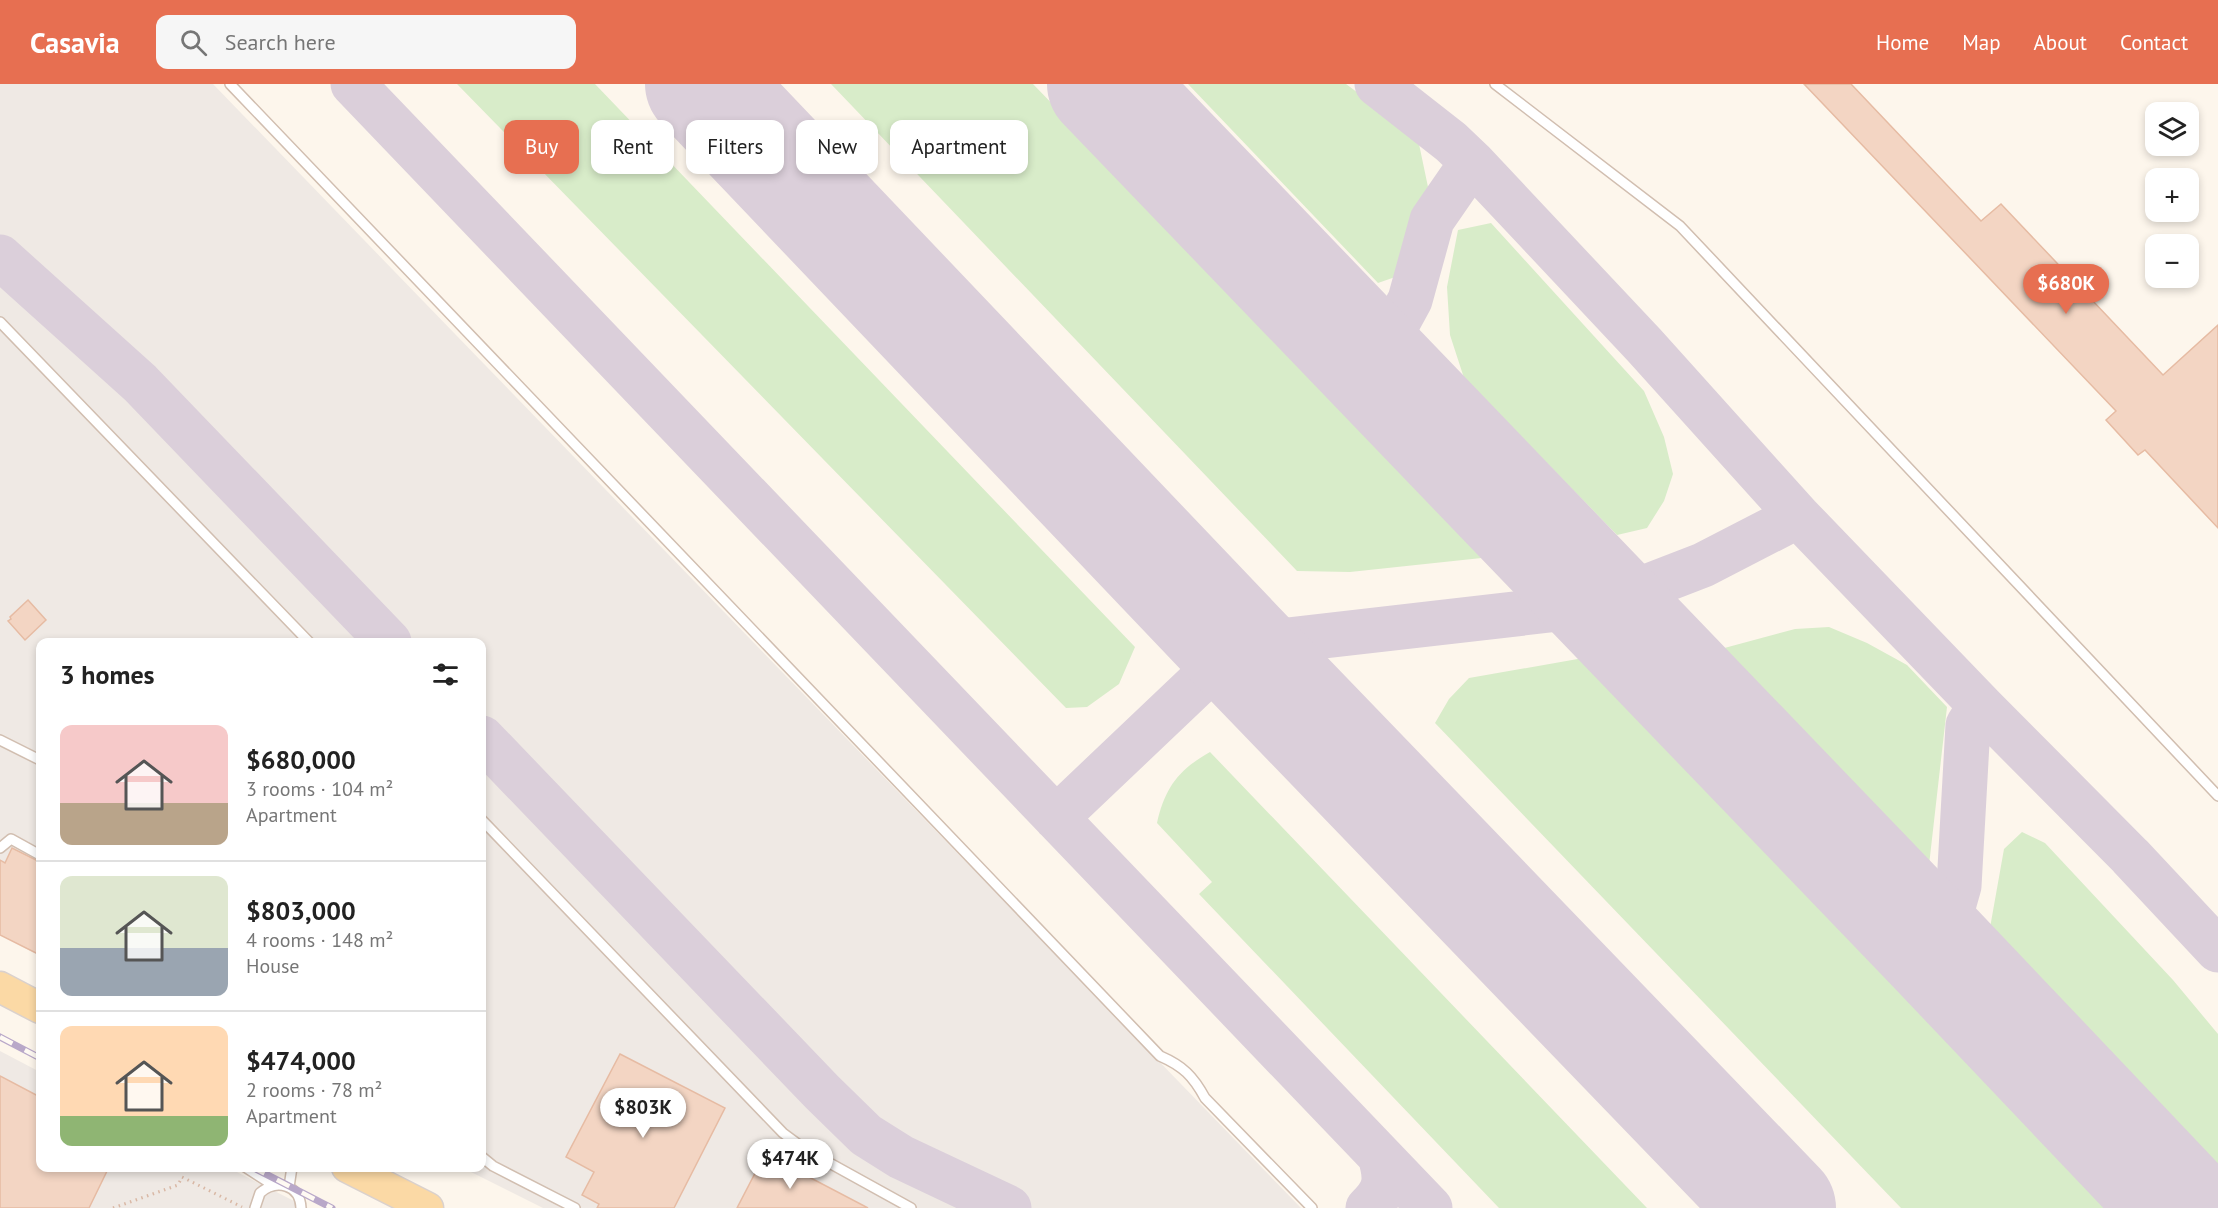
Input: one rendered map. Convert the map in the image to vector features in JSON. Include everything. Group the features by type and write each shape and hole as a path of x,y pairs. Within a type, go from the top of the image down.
{"main road":[{"path":"0,987 36,1005"},
{"path":"357,1172 428,1208"}],"lane":[{"path":"230,84 1160,1056 1179,1064 1197,1083 1205,1098 1312,1208"},
{"path":"1495,84 1680,226 2218,796"},
{"path":"0,322 305,638"},
{"path":"0,740 36,758"},
{"path":"486,824 783,1133 806,1150 911,1208"},
{"path":"0,848 11,839 29,853 36,854"},
{"path":"486,1160 575,1208"},
{"path":"253,1172 273,1185 289,1186 298,1197 300,1208"},
{"path":"289,1186 291,1172"},
{"path":"255,1208 260,1193 273,1185"}],"path":[{"path":"113,1208 177,1185 183,1177 244,1208"}],"shaded area":[{"path":"0,84 213,84 1301,1208 543,1208 471,1172 486,1172 486,638 36,638 36,954 0,935"},
{"path":"0,1051 36,1070 36,1172 237,1172 308,1208 0,1208"}],"green space":[{"path":"457,84 595,84 630,120 591,120 591,174 674,174 674,166 1135,647 1119,684 1087,707 1066,708 545,174 579,174 579,120 504,120 504,132"},
{"path":"831,84 1033,84 1491,557 1350,572 1297,571 917,174 1028,174 1028,120 890,120 890,146 878,133 878,120 865,120"},
{"path":"1188,84 1346,84 1393,119 1419,144 1428,187 1410,252 1398,276 1378,283"},
{"path":"1491,223 1644,391 1664,437 1673,474 1664,501 1647,528 1617,535 1464,378 1450,335 1447,287 1458,230"},
{"path":"1829,627 1867,643 1907,665 1947,707 1928,874 1717,650 1795,629"},
{"path":"1589,657 2115,1208 1901,1208 1435,723 1449,699 1469,678"},
{"path":"1210,752 1647,1208 1499,1208 1199,894 1212,882 1157,823 1164,800 1175,781 1189,766"},
{"path":"2022,832 2045,843 2173,980 2218,1034 2218,1177 1988,939 2004,849"}],"building":[{"path":"1804,84 1851,84 1981,221 2001,204 2163,375 2218,325 2218,528 2145,450 2138,455 2106,420 2116,411"},
{"path":"28,600 46,620 25,640 8,621"},
{"path":"12,848 36,860 36,953 0,935 0,860 5,863"},
{"path":"620,1054 725,1108 674,1208 597,1208 599,1204 582,1195 594,1172 566,1157"},
{"path":"0,1076 36,1095 36,1172 107,1172 89,1208 0,1208"},
{"path":"765,1154 868,1208 737,1208"}],"taxiway":[{"path":"353,84 1430,1208"},
{"path":"1377,84 1451,142 1472,162 1644,345 1798,516 2130,856 2218,950"},
{"path":"1374,366 1410,300 1432,220 1472,162"},
{"path":"0,257 140,383 385,638"},
{"path":"1056,818 1237,646 1602,604 1703,565 1798,516"},
{"path":"1934,947 1946,932 1959,886 1968,725 1975,714 1983,708"},
{"path":"486,742 866,1135 901,1157 1009,1208"},
{"path":"1368,1208 1382,1190 1384,1172 1380,1156"}],"runway":[{"path":"702,84 1237,646 1779,1208"},
{"path":"1104,84 2182,1208"}],"railway":[{"path":"0,1037 36,1056"},
{"path":"262,1172 332,1208"}]}
